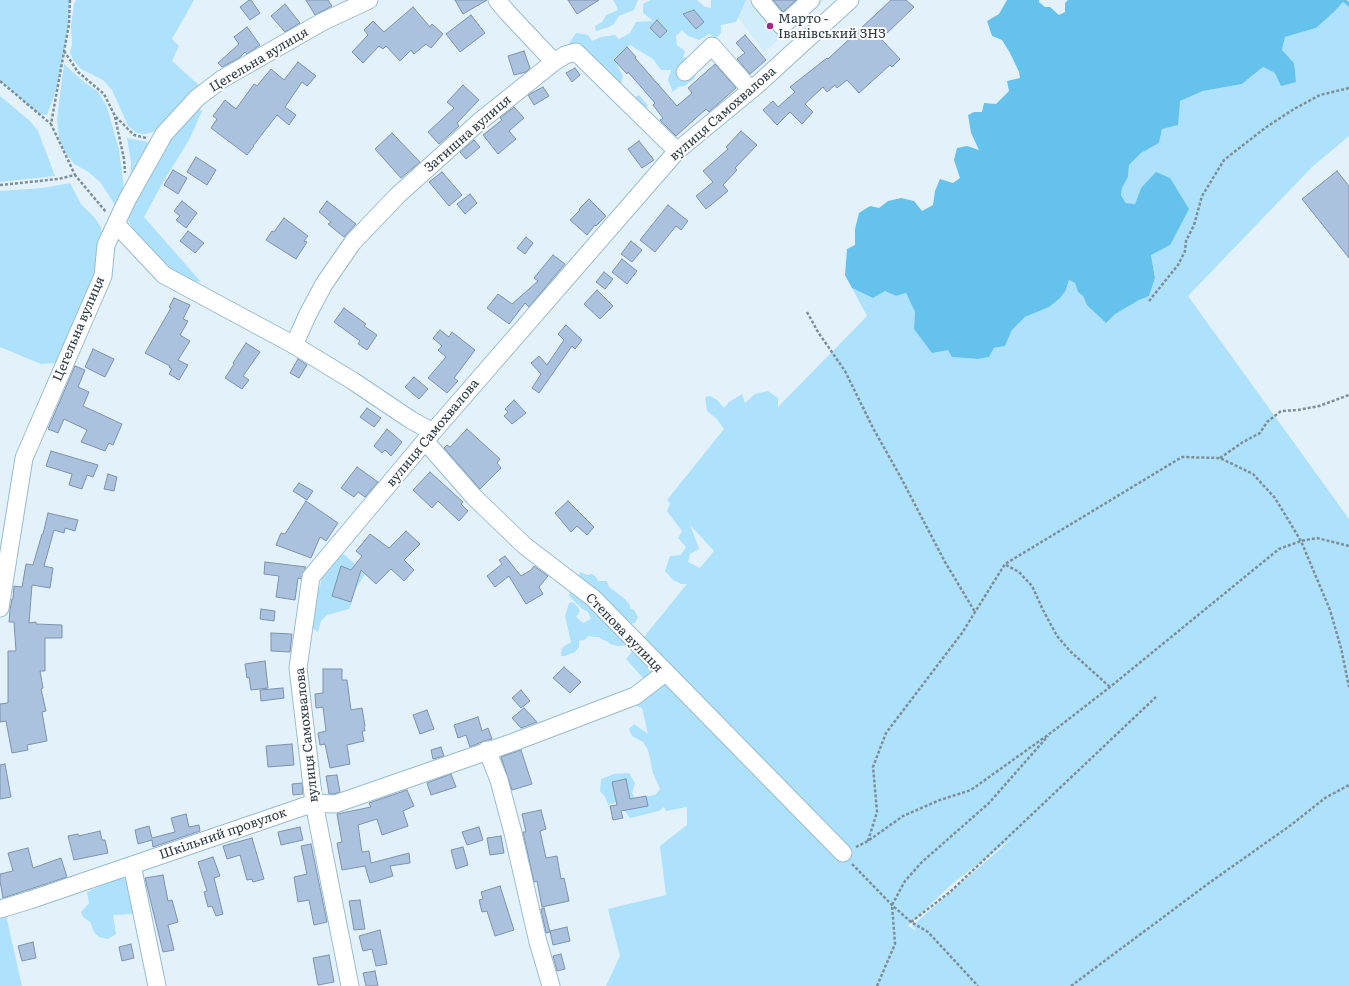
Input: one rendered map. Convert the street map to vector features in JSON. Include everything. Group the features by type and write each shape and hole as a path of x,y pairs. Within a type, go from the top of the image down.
{"street":[{"name":"Цегельна вулиця","path":"0,608 24,458 103,276 106,245 117,225 127,200 164,134 197,98 222,79 316,26 369,0"},
{"path":"498,0 507,12 554,62"},
{"path":"760,0 782,26 811,0"},
{"name":"вулиця Самохвалова","path":"350,986 314,803 298,668 311,577 429,437 677,151 751,90 850,0"},
{"path":"685,72 712,46 751,90"},
{"name":"Затишна вулиця","path":"294,345 324,284 353,242 398,195 479,122 554,62 565,55 576,52 677,151"},
{"path":"117,225 164,275 294,345 411,420 429,437"},
{"name":"Степова вулиця","path":"314,803 336,804 487,750 514,742 635,696 665,673 593,598 525,546 474,497 429,437"},
{"path":"665,673 842,853"},
{"path":"487,750 501,787 513,832 538,942 551,986"},
{"name":"Шкільний провулок","path":"0,909 314,803"},
{"path":"132,865 157,986"}],"path":[{"path":"51,124 64,51 70,0"},
{"path":"64,51 78,72 104,94 115,116 124,159 127,200"},
{"path":"0,81 51,124 75,175 117,225"},
{"path":"1148,301 1178,264 1185,251 1186,241 1194,224 1202,196 1224,160 1265,128 1294,108 1320,95 1349,88"},
{"path":"115,116 134,135 150,138 164,134"},
{"path":"0,185 75,175"},
{"path":"807,312 818,332 845,372 873,428 945,562 975,612"},
{"path":"1220,458 1243,442 1260,433 1267,422 1281,411 1298,410 1319,406 1349,395"},
{"path":"868,841 877,812 873,767 886,733 962,632 1005,564 1182,457 1220,458 1253,474 1275,498 1301,541 1330,610 1341,648 1349,687"},
{"path":"978,986 928,932 911,922 892,905 842,853 868,841 903,816 940,800 971,790 1052,732 1110,687 1279,549 1301,541 1317,538 1349,546"},
{"path":"1005,564 1019,572 1032,586 1057,636 1070,651 1110,687"},
{"path":"911,922 950,892 1157,696"},
{"path":"877,986 895,944 892,905 905,881 922,862 989,803 1052,732"},
{"path":"1071,986 1209,883 1291,825 1325,798 1349,785"}],"shaded area":[{"path":"0,0 70,0 69,24 57,88 47,115 39,114 0,81"},
{"path":"76,0 194,0 172,39 179,46 172,61 201,87 169,123 153,132 145,134 137,133 128,126 112,90 103,80 81,69 73,60 70,52 72,45 71,26 74,4"},
{"path":"613,0 638,0 634,10 619,16 614,24 609,27 596,31 595,26 602,22 606,15 618,10"},
{"path":"650,0 697,0 705,7 711,8 711,0 746,0 736,22 721,25 721,33 716,38 709,34 699,40 688,36 682,30 676,36 677,45 685,51 683,57 688,59 697,71 694,79 685,86 678,87 673,92 668,80 671,70 661,70 653,59 630,45 614,59 623,76 619,93 628,101 639,95 648,106 640,115 568,45 576,33 588,35 592,41 601,37 615,35 619,39 630,33 636,22 653,21 643,13 643,4"},
{"name":"Марто - Іванівський ЗНЗ","path":"725,0 825,0 764,52"},
{"path":"1007,0 1039,0 1039,2 1045,7 1050,7 1059,15 1065,12 1065,3 1068,0 1347,0 1349,2 1349,7 1343,2 1316,28 1285,37 1282,50 1294,63 1296,82 1281,86 1275,73 1263,67 1242,84 1203,91 1180,101 1178,125 1162,129 1159,143 1141,153 1129,165 1128,177 1122,188 1121,195 1126,203 1135,204 1141,188 1156,172 1170,178 1189,209 1170,245 1151,255 1155,278 1149,296 1115,314 1106,323 1087,305 1083,296 1078,292 1075,283 1069,280 1066,290 1060,298 1049,307 1025,317 1012,330 1005,346 994,348 989,357 978,359 952,357 948,350 932,353 914,329 915,312 906,293 896,296 885,291 873,298 852,288 845,275 847,249 855,245 855,229 859,213 870,206 879,208 888,201 901,198 914,201 922,211 933,205 935,191 940,179 953,183 960,178 954,160 957,148 967,146 979,150 971,133 968,115 974,112 982,112 984,103 996,104 1009,91 1007,81 1020,78 1019,72 1010,53 1002,40 992,36 987,21 999,14"},
{"path":"1343,2 1349,7 1349,136 1312,167 1188,296 1349,519 1349,986 606,986 620,956 608,909 666,895 660,846 687,825 687,807 666,811 664,807 659,811 630,818 624,810 623,800 608,805 605,797 600,791 601,779 614,774 629,773 635,783 632,793 635,798 655,795 660,789 653,773 648,750 643,742 632,736 629,729 634,724 648,734 642,708 630,703 645,696 643,678 626,659 687,584 681,584 673,580 665,571 670,556 681,555 686,547 678,538 682,531 667,511 670,503 667,500 724,429 716,418 707,411 705,397 710,396 717,400 724,408 729,402 742,394 745,403 755,394 768,391 778,398 778,407 867,316 852,288 873,298 885,291 896,296 906,293 915,312 914,329 949,350 953,357 978,359 989,357 994,348 1005,346 1012,330 1025,317 1049,307 1066,290 1069,280 1075,282 1078,292 1083,296 1087,305 1139,300 1149,296 1155,278 1151,254 1170,245 1141,188 1135,204 1127,203 1121,195 1122,188 1128,177 1129,165 1141,153 1159,143 1162,129 1180,101 1203,91 1242,84 1263,67 1275,73 1294,63 1282,50 1285,37 1316,28","holes":["690,525 714,551 700,568 688,562 690,554 699,549","1015,836 912,926 917,931 908,926 953,883"]},
{"path":"64,64 98,92 107,107 119,150 123,181 123,198 119,211 100,182 87,171 74,164 65,152 59,138 57,119"},
{"path":"0,96 30,121 38,131 55,176 0,182"},
{"path":"196,106 202,111 189,140 144,217 201,282 188,281 154,255 135,232 128,220 131,208 168,134"},
{"path":"127,138 154,143 130,189 131,161"},
{"path":"70,183 81,204 95,218 101,227 103,244 99,264 59,363 41,364 0,347 0,191 43,188"},
{"path":"344,554 365,574 349,601 352,602 349,609 327,615 321,621 318,632 311,627 311,616 315,610 317,601 314,591 320,587 322,575 331,568 331,564 336,562 337,556"},
{"path":"580,572 587,575 592,574 598,581 607,581 609,587 625,599 630,605 630,608 634,610 638,617 635,623 628,624 629,645 618,646 610,644 599,637 589,636 584,640 579,641 579,647 575,652 561,656 561,650 563,647 571,642 565,616 569,603 572,602 578,607 580,611 576,617 583,623 591,619 588,612 581,608 569,596 570,590 596,593 595,588 586,586 582,583 579,575"},
{"path":"127,878 134,914 113,915 116,934 108,939 99,937 94,932 90,922 83,917 81,912 89,903 87,892 115,879"},
{"path":"6,915 22,986 0,986 0,917"}],"building":[{"path":"251,0 260,13 250,20 240,7"},
{"path":"306,0 328,0 332,6 315,15"},
{"path":"455,0 487,0 463,14"},
{"path":"568,0 599,0 577,14"},
{"path":"773,0 796,0 783,12"},
{"path":"891,0 906,0 914,7 882,38 882,40 900,59 892,67 890,65 859,93 847,80 837,88 835,85 827,92 823,87 805,104 813,112 802,124 790,112 777,125 763,110 773,101 778,107 795,92 790,87 827,58 828,59"},
{"path":"285,4 300,23 285,32 271,16"},
{"path":"413,7 430,27 432,24 443,34 431,48 426,44 414,54 411,50 400,61 386,46 383,49 379,46 363,63 352,52 368,35 364,30 373,21 384,32"},
{"path":"694,10 704,22 696,29 683,14"},
{"path":"471,15 485,33 460,52 446,34"},
{"path":"657,20 667,31 660,38 650,28"},
{"path":"247,27 260,45 247,54 245,52 239,58 222,67 218,63 239,44 234,37"},
{"path":"745,35 766,60 750,74 737,59 745,53 736,43"},
{"path":"627,47 677,106 692,93 688,88 715,64 736,88 709,112 706,109 676,136 660,120 663,118 653,105 655,103 628,72 627,74 614,60"},
{"path":"524,51 530,68 526,72 514,75 508,56"},
{"path":"298,62 316,76 307,86 302,82 285,107 296,115 289,125 277,115 247,155 211,128 217,119 213,116 225,100 236,109 254,84 257,86 271,69 284,80"},
{"path":"575,68 580,75 572,82 566,73"},
{"path":"463,85 479,100 457,123 459,126 439,144 428,132 454,108 447,102"},
{"path":"543,87 549,96 534,105 528,95"},
{"path":"514,107 524,118 509,131 516,139 498,154 483,135 502,120 500,118"},
{"path":"741,131 757,145 735,168 737,170 723,185 728,191 706,209 696,196 713,182 703,171 728,149 726,147"},
{"path":"392,133 420,162 401,178 375,149"},
{"path":"474,140 480,147 466,159 460,152"},
{"path":"639,141 654,160 642,168 628,149"},
{"path":"196,157 216,170 207,185 187,172"},
{"path":"173,170 187,178 178,194 164,185"},
{"path":"1337,171 1349,186 1349,258 1302,199"},
{"path":"442,172 462,195 449,206 429,182"},
{"path":"470,194 477,203 465,214 457,204"},
{"path":"589,199 606,216 596,226 595,225 587,235 570,220"},
{"path":"182,201 197,213 186,228 176,220 180,216 174,211"},
{"path":"327,201 356,224 344,237 328,224 331,222 319,212"},
{"path":"668,205 688,221 681,230 676,226 655,252 640,240"},
{"path":"284,218 308,236 304,241 307,242 296,259 266,240"},
{"path":"188,231 204,243 195,253 180,241"},
{"path":"526,237 533,243 525,254 517,248"},
{"path":"631,241 642,250 632,262 621,254"},
{"path":"553,255 565,264 529,307 525,303 509,324 487,308 498,294 512,304 538,281 534,278"},
{"path":"622,259 637,271 627,284 612,272"},
{"path":"604,272 613,279 605,289 596,282"},
{"path":"597,290 613,306 600,319 584,304"},
{"path":"174,298 190,305 183,319 188,321 180,335 190,341 178,360 188,365 179,380 169,374 172,369 169,367 170,366 145,353 171,308 169,307"},
{"path":"344,308 366,324 364,326 377,335 367,350 358,344 360,341 334,322"},
{"path":"566,325 582,340 575,349 572,346 539,393 532,388 541,374 531,363 539,356 547,365 564,340 558,334"},
{"path":"440,330 449,337 452,332 475,350 454,378 458,381 447,393 428,378 446,357 438,350 442,346 433,338"},
{"path":"246,343 260,352 243,376 249,380 242,389 225,378"},
{"path":"93,349 114,359 105,377 85,367"},
{"path":"298,359 307,365 299,378 290,373"},
{"path":"75,366 85,370 78,387 89,392 83,406 122,424 113,445 109,443 105,451 81,442 87,430 64,419 58,433 48,429"},
{"path":"414,377 428,389 419,399 405,387"},
{"path":"514,400 526,413 512,424 504,416 508,412 505,409"},
{"path":"367,408 381,418 374,427 360,417"},
{"path":"387,429 402,442 391,456 385,450 382,453 374,446"},
{"path":"467,429 500,459 497,463 501,468 480,489 444,448 447,445 450,447"},
{"path":"51,451 98,465 93,477 87,475 82,489 69,485 72,474 46,466"},
{"path":"357,467 378,482 365,497 358,492 354,497 341,488"},
{"path":"430,472 463,502 461,504 468,511 459,521 438,501 432,508 413,490"},
{"path":"108,474 117,477 114,491 104,489"},
{"path":"299,483 313,491 307,500 293,491"},
{"path":"306,501 338,523 326,541 320,537 311,558 276,545 281,533 285,534"},
{"path":"568,501 594,527 587,535 577,526 571,532 555,513"},
{"path":"48,513 78,520 75,531 65,528 64,533 54,530 44,566 53,568 50,588 32,585 29,623 36,622 36,624 62,625 62,638 45,638 45,671 40,671 43,688 41,689 46,711 42,712 47,741 27,745 28,750 12,753 6,721 0,722 0,704 8,703 8,651 16,651 14,622 9,622 10,610 14,586 22,587 26,564 33,565"},
{"path":"406,531 420,544 404,560 414,570 404,581 391,569 376,584 361,570 351,602 332,596 341,566 351,570 362,556 356,551 370,534 389,548"},
{"path":"505,556 521,576 531,570 534,566 548,576 539,587 543,594 526,604 509,576 495,587 487,576 502,564 499,560"},
{"path":"265,562 306,567 301,579 298,578 295,600 276,597 279,576 264,574"},
{"path":"261,609 275,611 274,621 260,619"},
{"path":"271,633 292,634 290,652 271,651"},
{"path":"265,661 268,688 251,690 245,664"},
{"path":"564,667 581,682 570,693 553,678"},
{"path":"323,669 342,669 342,680 347,680 351,710 362,708 365,726 365,731 362,731 364,741 347,745 350,764 330,768 325,744 320,745 318,733 326,731 323,707 316,708 315,694 323,693"},
{"path":"283,688 284,698 261,701 260,690"},
{"path":"521,690 530,701 521,708 512,698"},
{"path":"524,708 537,722 521,728 512,718"},
{"path":"427,710 434,729 420,734 413,715"},
{"path":"478,717 482,731 488,728 492,739 470,747 466,735 458,738 454,725"},
{"path":"292,744 294,765 268,767 266,746"},
{"path":"441,747 444,756 433,759 431,750"},
{"path":"521,750 532,784 512,790 501,757"},
{"path":"5,764 11,797 0,799 0,765"},
{"path":"451,774 456,787 431,795 427,783"},
{"path":"337,775 340,792 329,794 326,776"},
{"path":"626,779 630,799 646,796 648,806 621,811 623,818 613,820 610,806 617,805 612,782"},
{"path":"302,783 303,794 293,795 292,784"},
{"path":"407,790 414,806 403,811 408,826 382,835 377,819 358,825 362,852 369,851 371,863 409,853 410,863 390,866 393,876 370,883 365,866 342,870 337,843 342,842 337,814 371,807 369,803"},
{"path":"541,810 546,829 540,831 546,858 557,856 561,879 564,878 569,901 542,907 537,881 534,882 523,832 526,832 522,814"},
{"path":"186,814 189,827 199,825 200,831 153,847 152,840 138,844 135,830 149,826 152,838 175,832 171,818"},
{"path":"300,827 303,840 281,845 278,832"},
{"path":"479,827 483,840 467,845 462,832"},
{"path":"100,831 102,840 105,840 108,853 74,860 68,836 78,834 79,836"},
{"path":"501,836 504,853 490,855 487,838"},
{"path":"252,838 264,879 253,882 252,879 247,880 240,855 227,859 223,846"},
{"path":"311,844 327,922 314,925 309,900 298,902 294,877 307,874 301,846"},
{"path":"463,847 468,865 456,869 451,850"},
{"path":"28,848 33,868 61,858 67,877 3,898 0,874 13,871 8,853"},
{"path":"213,857 220,876 214,878 223,914 216,916 212,906 208,907 204,892 207,891 198,862"},
{"path":"163,875 168,901 172,900 178,922 168,925 174,950 163,952 145,878"},
{"path":"500,886 514,930 495,936 487,911 482,912 479,900 483,899 481,892"},
{"path":"360,900 365,929 354,930 349,901"},
{"path":"544,908 550,932 546,933 541,909"},
{"path":"567,927 570,941 553,945 550,931"},
{"path":"380,930 387,964 376,966 372,949 363,951 359,936"},
{"path":"33,942 36,958 22,961 18,946"},
{"path":"131,944 134,958 122,961 119,947"},
{"path":"561,954 565,969 557,971 553,956"},
{"path":"329,955 334,982 318,985 313,958"},
{"path":"375,971 378,986 366,986 363,973"}],"place":[{"name":"Марто - Іванівський ЗНЗ","path":"770,26"}]}
